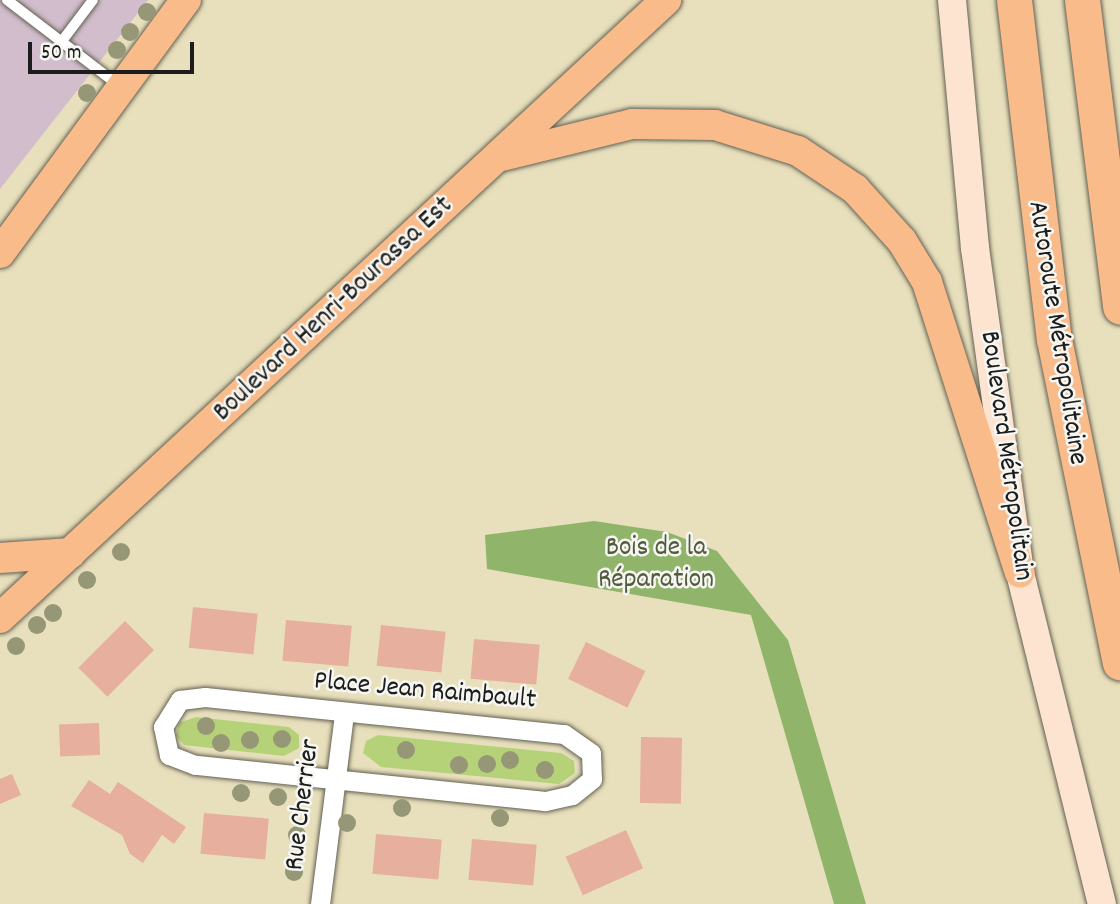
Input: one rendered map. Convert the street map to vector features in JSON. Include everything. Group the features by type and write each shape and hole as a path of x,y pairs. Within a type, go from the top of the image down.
{"highway":[{"name":"Autoroute Métropolitaine","path":"1014,0 1056,351 1120,662"},
{"path":"1082,0 1120,307"}],"main road":[{"path":"0,253 186,0"},
{"name":"Boulevard Henri-Bourassa Est","path":"0,618 666,0"},
{"name":"Boulevard Métropolitain","path":"952,0 975,248 1020,573 1102,904"},
{"path":"498,157 616,127 672,121 757,134 835,174 888,222 926,282 1020,573"},
{"path":"0,558 71,553"}],"street":[{"name":"Place Jean Raimbault","path":"205,697 564,734 591,753 592,779 572,795 545,801 332,780 195,765 169,755 163,727 180,700 205,697"},
{"name":"Rue Cherrier","path":"320,904 332,780 344,713"}],"lane":[{"path":"7,0 121,88"},
{"path":"61,41 93,0"}],"shaded area":[{"path":"0,0 148,0 0,189"}],"green space":[{"name":"Bois de la Réparation","path":"594,521 667,532 717,551 788,640 866,904 834,904 751,615 487,569 485,535"},
{"path":"196,717 289,727 299,735 299,748 284,756 184,745 176,736 179,723"},
{"path":"378,735 561,753 574,761 575,773 559,784 381,767 363,753 366,741"}],"building":[{"path":"193,607 258,614 253,655 189,648"},
{"path":"286,620 352,626 348,667 282,661"},
{"path":"125,621 154,650 107,697 78,668"},
{"path":"381,625 446,632 441,673 377,666"},
{"path":"474,639 540,645 536,685 471,679"},
{"path":"586,642 645,671 627,708 568,679"},
{"path":"99,723 100,755 60,756 59,724"},
{"path":"641,737 682,738 681,804 640,803"},
{"path":"12,774 21,795 0,804 0,779"},
{"path":"89,780 110,794 118,782 186,827 174,844 162,835 143,863 130,854 122,835 71,806"},
{"path":"204,813 269,819 265,860 200,854"},
{"path":"626,830 643,868 583,895 566,857"},
{"path":"376,834 442,840 438,880 373,874"},
{"path":"472,839 537,845 533,886 468,880"}]}
